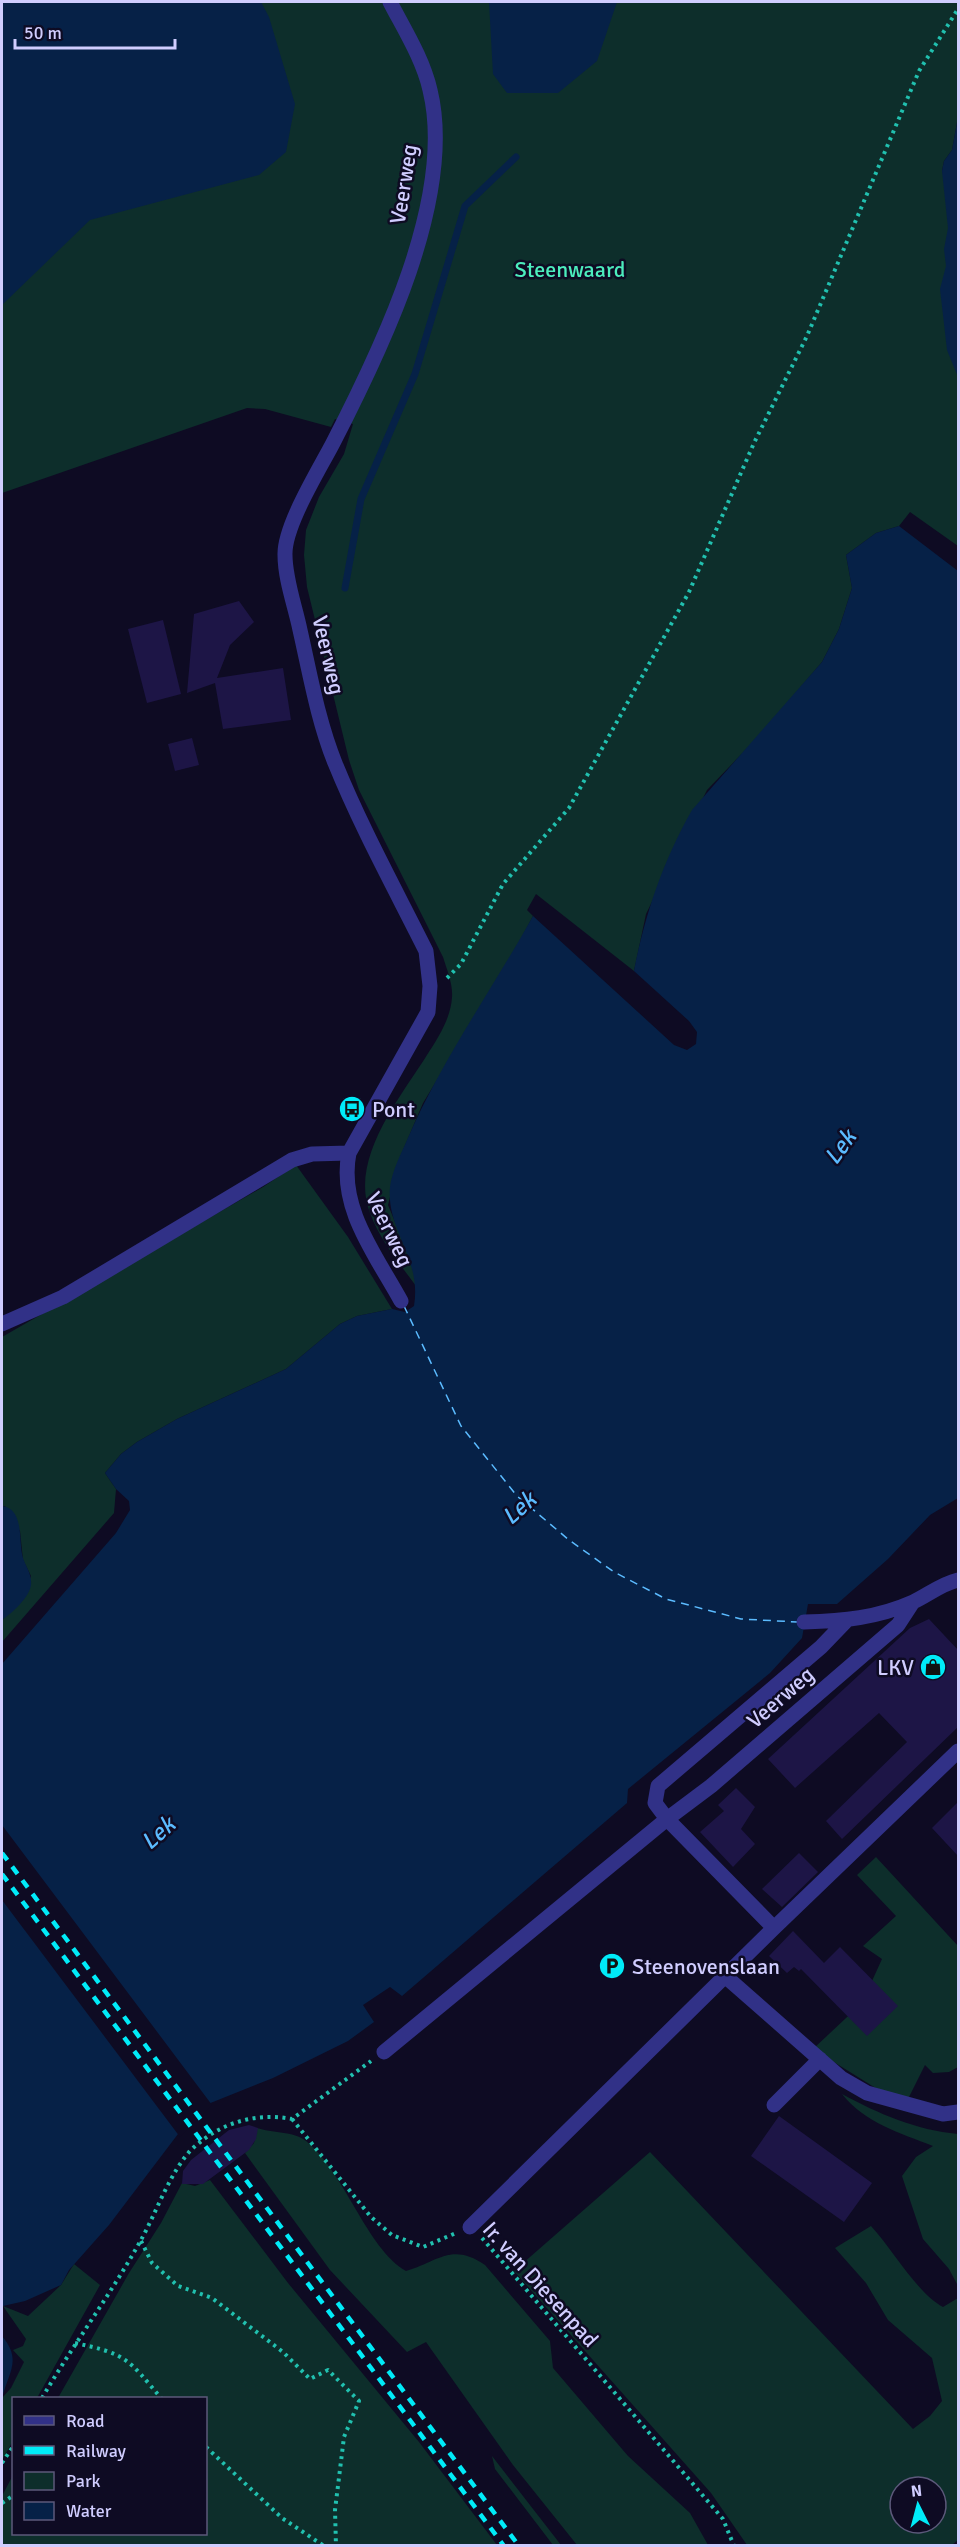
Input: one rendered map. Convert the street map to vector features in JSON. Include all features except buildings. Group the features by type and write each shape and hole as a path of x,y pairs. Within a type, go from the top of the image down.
{"street":[{"name":"Veerweg","path":"390,2 430,90 434,129 433,163 427,202 398,302 370,371 292,524 285,554 313,688 334,761 372,844 426,951 430,986 428,1012 350,1153 345,1172 352,1211 401,1301"},
{"path":"2,1324 63,1297 292,1161 312,1154 350,1153"},
{"name":"Veerweg","path":"804,1622 846,1621 879,1615 913,1602 947,1583 958,1580"},
{"name":"Veerweg","path":"667,1819 711,1786 898,1625 913,1602"},
{"path":"774,1928 667,1819 655,1803 658,1786 821,1647 846,1621"},
{"path":"470,2227 958,1751"},
{"path":"384,2052 667,1819"},
{"path":"725,1976 841,2078 867,2093 943,2114 958,2112"},
{"path":"774,2105 820,2060"}],"path":[{"path":"430,986 445,980 461,964 503,884 570,808 608,742 689,592 754,443 807,336 919,71 958,9"},
{"path":"43,2397 141,2241 182,2163 200,2143 223,2127 247,2119 268,2116 292,2119 384,2052"},
{"name":"Ir. van Diesenpad","path":"292,2119 371,2217 392,2235 423,2247 470,2227 480,2236 723,2519 734,2546"},
{"path":"141,2241 152,2264 178,2286 212,2298 283,2352 309,2379 328,2370 359,2401 344,2437 336,2510 336,2546"},
{"path":"75,2343 111,2351 129,2361 160,2397"},
{"path":"2,2462 12,2448"},
{"path":"207,2448 282,2518 324,2546"}],"green space":[{"name":"Steenwaard","path":"2,2 958,2 958,117 952,150 944,161 942,171 958,222 958,546 910,512 899,526 876,533 846,555 852,588 839,629 822,662 758,737 707,790 646,914 634,971 536,894 527,910 533,916 509,962 423,1103 401,1155 388,1205 413,1265 416,1286 390,1251 374,1223 365,1192 366,1172 380,1130 443,1028 451,1005 452,987 443,957 359,790 349,760 307,587 304,555 306,530 319,497 344,454 353,424 335,419 331,427 265,409 247,408 2,493"},
{"path":"296,1165 348,1237 392,1309 357,1316 340,1324 286,1369 177,1419 121,1454 105,1473 116,1489 114,1513 2,1642 2,1620 24,1598 31,1576 23,1560 20,1531 5,1506 2,1506 2,1337 263,1187"},
{"path":"876,1857 958,1946 958,2067 949,2072 933,2073 925,2065 907,2101 874,2087 813,2049 862,2003 882,1959 863,1946 896,1916 857,1875"},
{"path":"842,2094 898,2120 927,2129 958,2134 958,2286 949,2269 923,2239 902,2176 916,2157 933,2146 872,2120 861,2113"},
{"path":"257,2128 295,2135 306,2141 320,2154 379,2246 406,2271 454,2254 473,2258 485,2265 550,2341 553,2368 628,2456 690,2513 708,2545 577,2545 513,2465 426,2342 407,2352 330,2270 245,2153 254,2143"},
{"path":"650,2152 913,2429 930,2416 942,2401 932,2358 888,2320 866,2283 835,2248 871,2226 915,2282 933,2300 943,2307 958,2298 958,2540 952,2545 747,2545 711,2493 514,2271"},
{"path":"210,2180 288,2283 419,2442 497,2545 2,2546 2,2496 12,2477 12,2535 207,2535 207,2397 59,2397 182,2183 195,2186"},
{"path":"74,2264 100,2285 38,2397 12,2397 12,2443 2,2460 2,2398 11,2388 24,2362 13,2350 23,2346 26,2339 3,2306 28,2316 61,2285"},
{"path":"492,2456 561,2545 553,2545 495,2469"}],"water":[{"path":"2,2 261,2 269,17 295,104 286,152 259,175 90,220 2,305"},
{"path":"489,2 617,2 597,61 558,93 507,93 493,74"},
{"path":"958,117 958,377 947,350 940,289 946,266 944,249 948,228 942,171 944,161 952,150"},
{"name":"Lek","path":"899,526 958,571 958,1498 930,1515 888,1559 837,1604 808,1604 802,1638 770,1673 628,1789 627,1803 402,1996 390,1987 363,2005 374,2022 348,2041 273,2078 208,2104 178,2134 109,2225 69,2270 61,2285 25,2301 3,2306 2,1664 116,1533 130,1510 129,1501 116,1489 105,1473 121,1454 177,1419 286,1369 340,1324 357,1316 392,1309 405,1312 414,1306 413,1273 390,1202 393,1175 435,1082 533,916 674,1045 687,1050 696,1044 697,1032 689,1021 634,971 650,908 664,868 692,810 822,662 839,629 852,588 846,555 876,533"},
{"path":"2,1506 9,1508 17,1520 23,1558 30,1574 31,1585 24,1600 2,1620"},
{"path":"2,2336 8,2344 13,2359 2,2398"}],"pier":[{"path":"2,1825 212,2105 180,2137 2,1900"}],"waterway":[{"path":"345,588 361,499 415,374 465,206 516,157"}],"ferry route":[{"path":"404,1306 461,1426 517,1496 569,1540 614,1572 666,1599 741,1619 797,1622"}],"railway":[{"path":"2,1853 519,2546"},
{"path":"2,1874 504,2546"}],"place":[{"name":"Pont","path":"352,1109"},
{"name":"LKV","path":"933,1667"},
{"name":"Steenovenslaan","path":"612,1966"}]}
